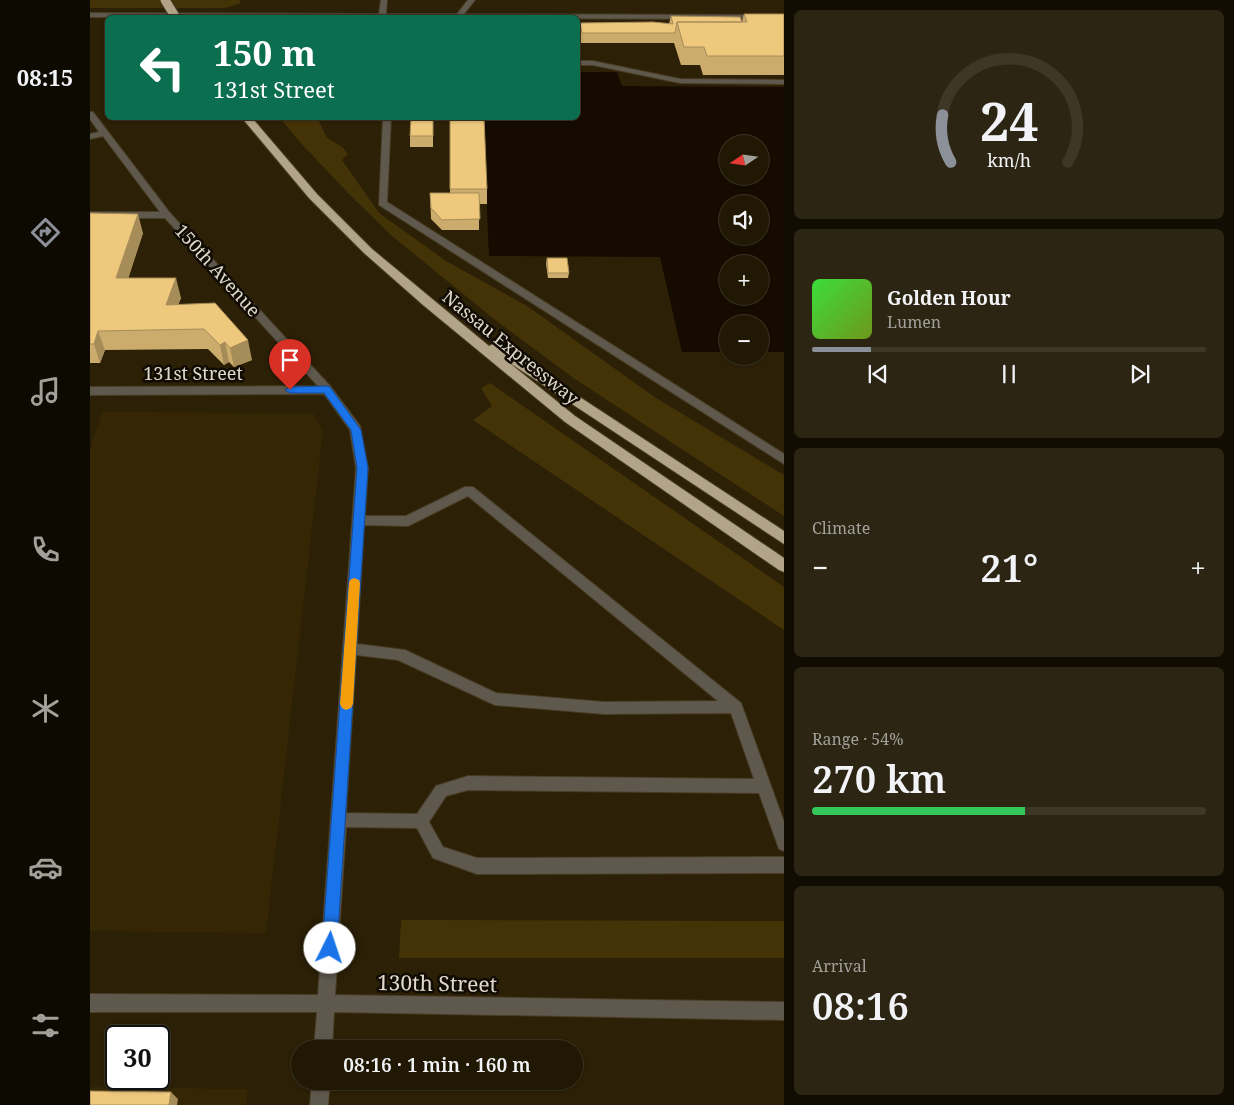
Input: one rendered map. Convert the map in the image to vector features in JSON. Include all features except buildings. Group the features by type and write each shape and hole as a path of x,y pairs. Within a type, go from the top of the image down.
{"highway":[{"path":"166,0 174,15"},
{"name":"Nassau Expressway","path":"249,120 313,196 368,251 427,302 570,419 784,566"},
{"path":"427,302 784,538"}],"street":[{"path":"382,15 384,0"},
{"path":"460,15 472,0"},
{"path":"90,15 105,15"},
{"path":"580,16 784,17"},
{"path":"580,63 593,63 680,81 784,82"},
{"name":"150th Avenue","path":"90,114 167,215 327,390 356,430 362,468 324,1040"},
{"path":"387,120 382,203 784,460"},
{"path":"90,137 104,133"},
{"path":"90,215 167,215"},
{"name":"131st Street","path":"90,390 327,390"},
{"path":"359,520 408,521 469,490 736,707 784,844"},
{"path":"350,649 400,654 495,698 604,708 736,707"},
{"path":"421,821 441,791 468,783 763,786"},
{"path":"338,820 421,821"},
{"path":"421,821 438,853 477,866 784,865"},
{"name":"130th Street","path":"90,1003 326,1004 784,1011"},
{"path":"319,1105 320,1090"}],"shaded area":[{"path":"90,0 241,0 239,4 225,8 90,8"},
{"path":"580,72 617,72 622,86 784,87 784,352 769,352 769,315 719,315 719,352 682,352 660,257 489,256 483,120 580,120"},
{"path":"282,120 318,120 327,138 342,147 348,154 342,160 379,213 446,261 527,306 656,398 784,475 784,516 572,377 494,319 392,236 298,140"},
{"path":"490,383 784,587 784,630 473,420 492,406 481,388"},
{"path":"102,412 313,413 323,431 266,933 90,931 90,449"},
{"path":"401,920 784,921 784,958 399,958"},
{"path":"90,1087 105,1087 105,1090 170,1090 170,1088 248,1089 246,1105 90,1105"}],"slow traffic":[{"path":"346,704 354,583"}],"route":[{"path":"290,390 327,390 356,430 362,468 330,948"}]}
